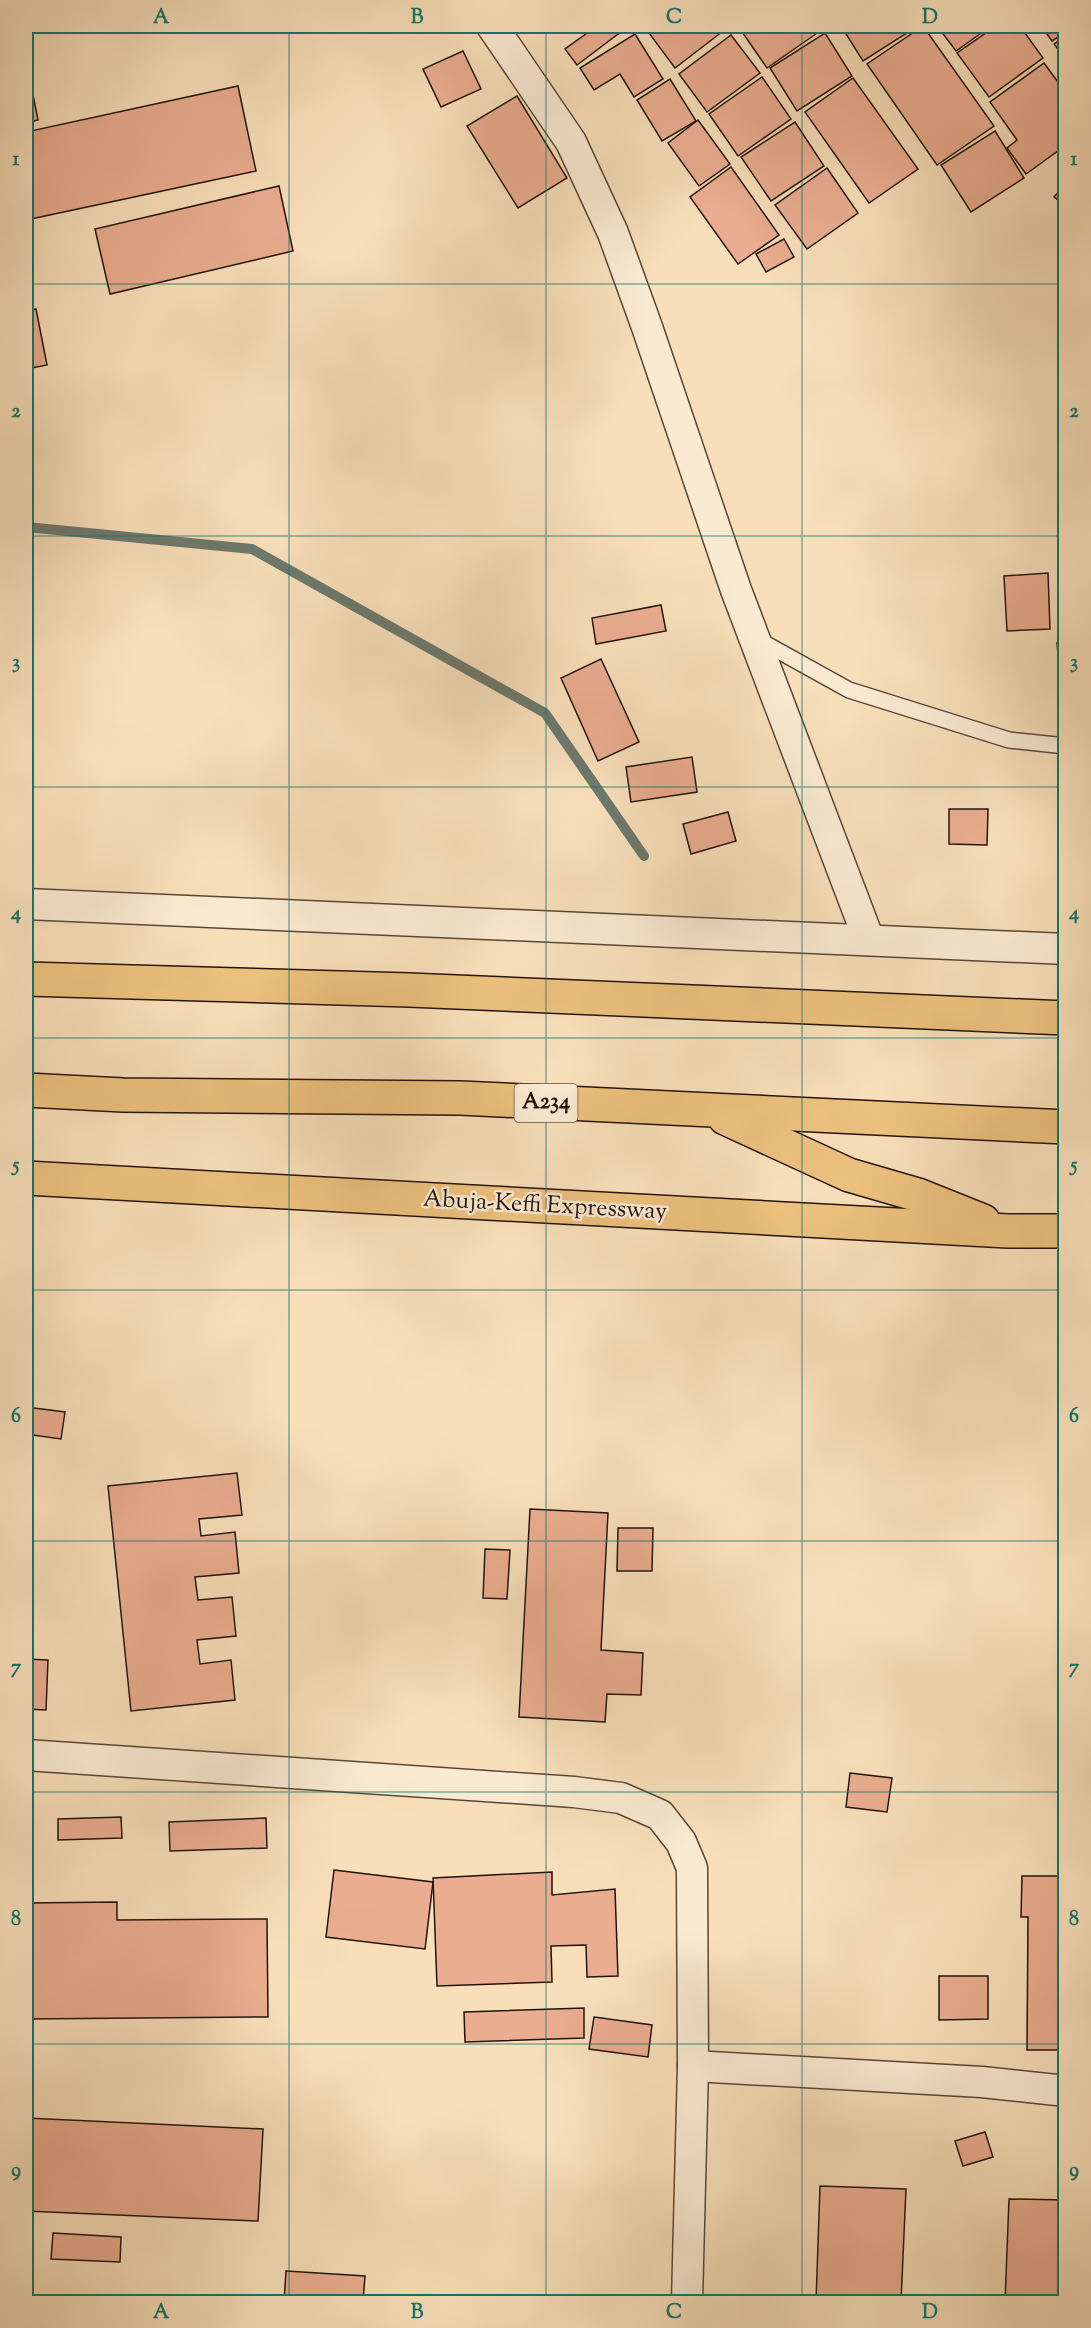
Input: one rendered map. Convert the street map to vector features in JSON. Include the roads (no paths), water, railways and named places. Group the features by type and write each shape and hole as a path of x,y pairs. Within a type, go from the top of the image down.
{"highway":[{"path":"26,979 409,990 1065,1018"},
{"name":"A234","path":"26,1090 123,1095 460,1098 1065,1127"},
{"path":"710,1111 849,1175 918,1195 1008,1231"},
{"name":"Abuja-Keffi Expressway","path":"26,1178 1008,1231 1065,1231"}],"street":[{"path":"492,26 570,142 613,233 754,638 868,940"},
{"path":"26,904 1065,949"},
{"path":"26,1755 574,1791 621,1798 660,1815 681,1842 692,1868 693,2066 687,2302"},
{"path":"693,2066 982,2082 1065,2091"}],"lane":[{"path":"754,638 849,690 1009,740 1065,746"}],"waterway":[{"path":"26,527 252,549 545,713 644,856"}]}
